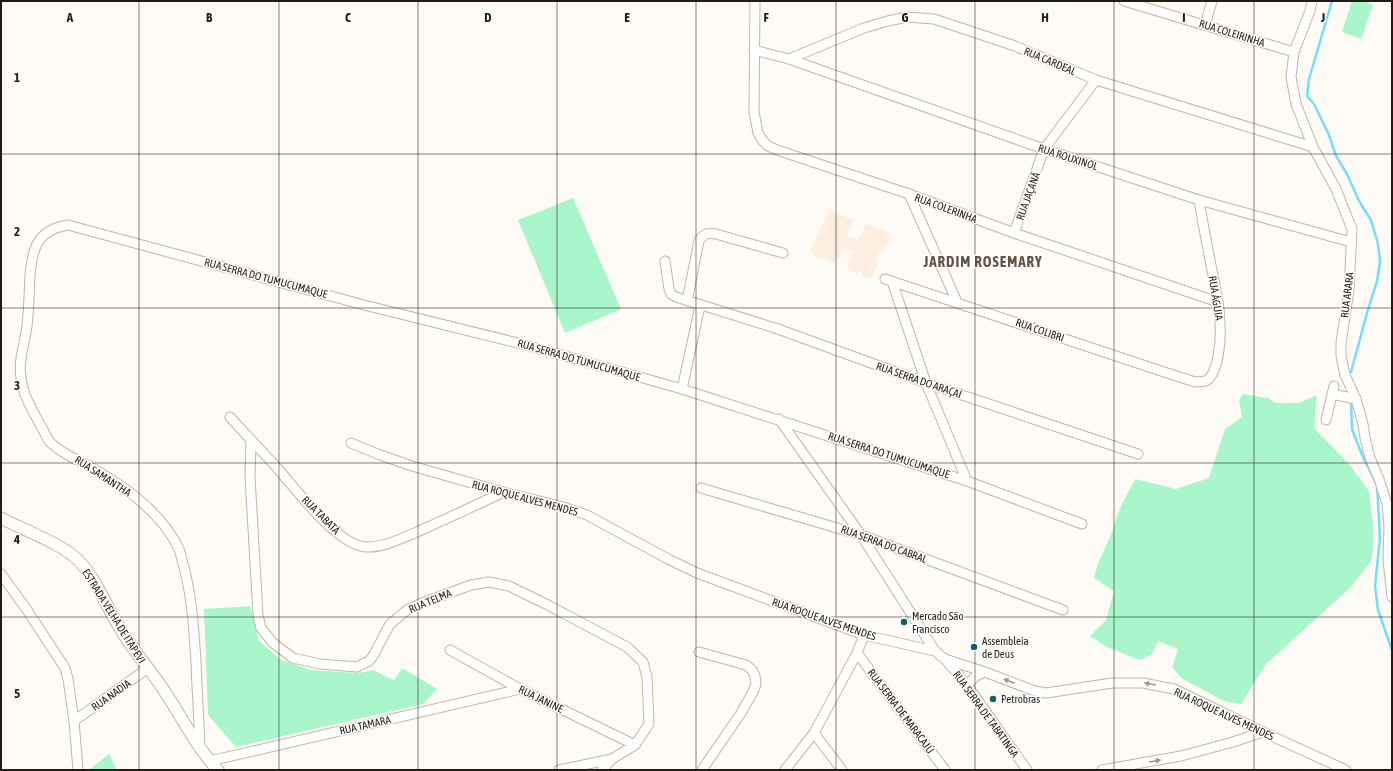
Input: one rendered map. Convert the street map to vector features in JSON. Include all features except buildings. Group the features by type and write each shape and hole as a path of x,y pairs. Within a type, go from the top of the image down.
{"street":[{"path":"754,50 755,1"},
{"name":"RUA COLEIRINHA","path":"1124,1 1294,52"},
{"path":"1205,25 1212,1"},
{"name":"RUA ARARA","path":"1312,1 1310,11 1294,52 1291,77 1292,89 1296,104 1313,146 1336,190 1352,229 1349,290 1341,343 1341,356 1346,375 1356,399 1370,458 1387,504 1389,526 1388,560 1392,598"},
{"name":"RUA CARDEAL","path":"789,59 864,28 888,21 907,17 934,19 1008,43 1096,80 1313,146"},
{"name":"RUA ROUXINOL","path":"754,50 789,59 1044,149 1199,200 1351,242"},
{"name":"RUA COLERINHA","path":"754,50 754,112 758,133 768,146 909,194 1014,233 1218,302"},
{"name":"RUA JAÇANÃ","path":"1014,233 1044,149 1096,80"},
{"path":"909,194 957,302"},
{"name":"RUA ÁGUIA","path":"1195,382 1206,381 1215,369 1219,349 1220,324 1218,302 1199,200"},
{"name":"RUA SERRA DO TUMUCUMAQUE","path":"68,225 364,305 522,344 682,388 967,481 1082,524"},
{"name":"RUA SAMANTHA","path":"68,225 51,229 43,235 34,250 31,264 27,326 20,376 22,388 28,402 50,441 58,449 93,468 131,494 156,516 173,539 179,551 190,593 194,634 200,748"},
{"path":"688,301 700,241 704,234 716,234 783,253"},
{"name":"RUA SERRA DO ARAÇAÍ","path":"665,261 669,289 671,294 676,297 700,306 778,329 926,383 1138,454"},
{"name":"RUA COLIBRI","path":"926,383 888,280 1195,382"},
{"path":"682,388 700,306"},
{"path":"926,383 967,481"},
{"path":"1326,420 1333,390 1356,399"},
{"name":"RUA TABATÁ","path":"230,417 320,517 341,535 355,544 366,547 380,546 443,521 503,492"},
{"path":"779,419 861,535 935,651"},
{"name":"RUA TELMA","path":"251,441 250,477 258,615 261,628 273,643 283,652 304,662 343,667 358,667 369,661 390,624 407,610 471,585 489,582 509,586 627,647 643,662 647,677 649,724 635,745 612,759"},
{"name":"RUA ROQUE ALVES MENDES","path":"351,443 412,466 503,492 563,506 587,515 668,559 698,573 864,635 935,651 945,659 1035,691 1046,693 1112,683 1143,682 1174,689 1346,770"},
{"name":"RUA SERRA DO CABRAL","path":"701,488 861,535 1063,610"},
{"name":"ESTRADA VELHA DE ITAPEVI","path":"1,518 60,548 78,559 95,583 118,627 166,694 200,748 218,770"},
{"path":"1,574 28,610 65,668 74,721 78,770"},
{"path":"784,770 814,734 857,653 864,635"},
{"name":"RUA JANINE","path":"450,650 520,689 635,745"},
{"path":"699,652 746,664 755,676 756,684 741,713 702,770"},
{"name":"RUA SERRA DE MARACAJÚ","path":"857,653 945,770"},
{"name":"RUA SERRA DE TABATINGA","path":"945,659 967,685 1026,770"},
{"name":"RUA NADIA","path":"74,721 148,668"},
{"path":"967,685 976,676 985,672"},
{"name":"RUA TAMARA","path":"210,762 520,689"},
{"path":"1102,770 1180,756 1233,742 1263,732"},
{"path":"814,734 842,770"},
{"path":"559,770 612,759"},
{"path":"602,770 612,759"}],"shaded area":[{"path":"829,210 853,220 847,236 858,240 866,224 887,232 887,234 890,235 887,245 883,250 881,249 876,260 878,262 872,277 869,276 868,278 861,275 862,273 859,271 858,274 847,267 854,251 842,247 839,257 837,257 835,263 814,256 814,254 810,252"}],"green space":[{"path":"1352,1 1364,1 1373,5 1361,39 1342,32"},
{"path":"573,198 621,309 565,333 518,220"},
{"path":"1243,394 1268,398 1276,403 1299,403 1317,395 1314,428 1349,464 1369,491 1373,525 1373,548 1371,561 1351,587 1266,664 1241,704 1226,702 1181,678 1172,667 1178,649 1158,641 1152,654 1140,660 1107,647 1090,636 1106,620 1114,591 1094,578 1098,564 1112,532 1120,508 1135,479 1176,489 1209,478 1225,429 1242,417 1239,400"},
{"path":"250,606 259,641 280,659 311,670 359,673 373,670 394,680 402,668 437,689 423,704 236,747 208,715 204,609"},
{"path":"109,754 117,770 90,770 90,769"}],"waterway":[{"path":"1332,1 1309,79 1307,96 1314,104 1329,135 1336,156 1347,174 1359,201 1371,220 1378,244 1380,262 1377,281 1351,372"},
{"path":"1351,401 1352,429 1362,455 1377,485 1380,538 1375,586 1378,610 1392,650"}],"place":[{"name":"Mercado São Francisco","path":"904,622"},
{"name":"Assembleia de Deus","path":"974,647"},
{"name":"Petrobras","path":"993,699"}],"district":[{"name":"JARDIM ROSEMARY","path":"983,261"}]}
